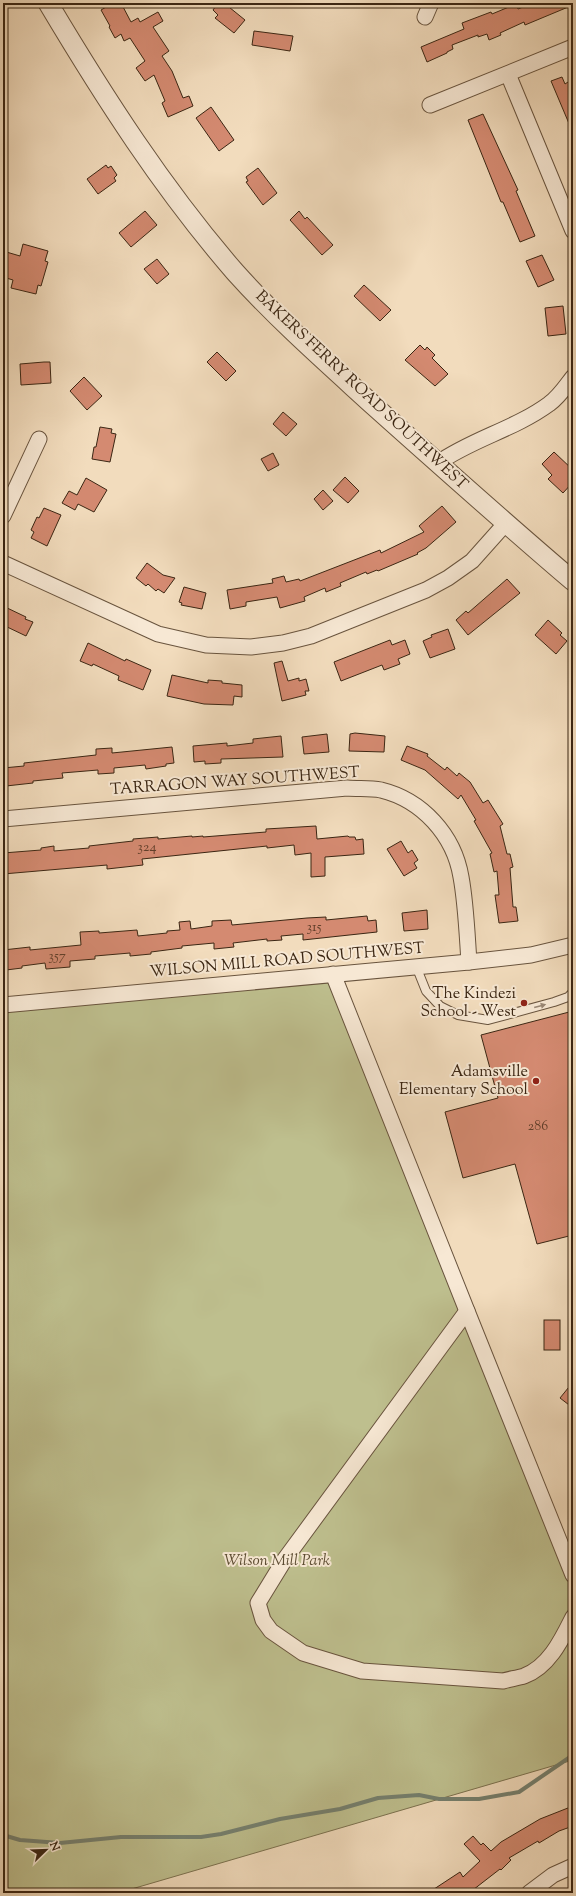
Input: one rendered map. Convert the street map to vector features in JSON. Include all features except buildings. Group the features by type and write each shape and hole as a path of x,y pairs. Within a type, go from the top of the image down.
{"street":[{"name":"BAKERS FERRY ROAD SOUTHWEST","path":"48,3 134,142 181,207 235,272 288,328 505,524 573,581"},
{"path":"425,17 431,3"},
{"path":"430,105 573,47"},
{"path":"508,74 573,231"},
{"path":"438,463 454,452 531,416 550,404 566,387 573,376"},
{"path":"3,516 39,439"},
{"path":"3,563 158,634 206,646 251,647 283,643 311,636 426,590 448,578 472,560 505,524"},
{"name":"TARRAGON WAY SOUTHWEST","path":"3,819 347,788 380,790 404,799 423,811 438,826 450,845 461,876 469,962"},
{"name":"WILSON MILL ROAD SOUTHWEST","path":"3,1005 469,962 531,955 573,945"},
{"path":"333,974 573,1575"},
{"path":"467,1311 285,1559 258,1604 263,1620 271,1631 304,1653 362,1671 503,1681 525,1676 543,1665 561,1640 573,1618"},
{"path":"529,1893 553,1875 573,1866"}],"lane":[{"path":"416,966 426,991 440,1006 458,1015 488,1020 554,1002 568,997 573,992"}],"green space":[{"name":"Wilson Mill Park","path":"339,973 573,1557 573,1760 118,1893 3,1893 3,1008"}],"waterway":[{"path":"3,1835 20,1840 60,1843 121,1837 201,1837 221,1834 280,1819 340,1809 378,1798 419,1795 439,1799 479,1799 519,1792 573,1755"}],"place":[{"name":"The Kindezi School - West","path":"524,1003"},
{"name":"Adamsville Elementary School","path":"536,1081"}]}
